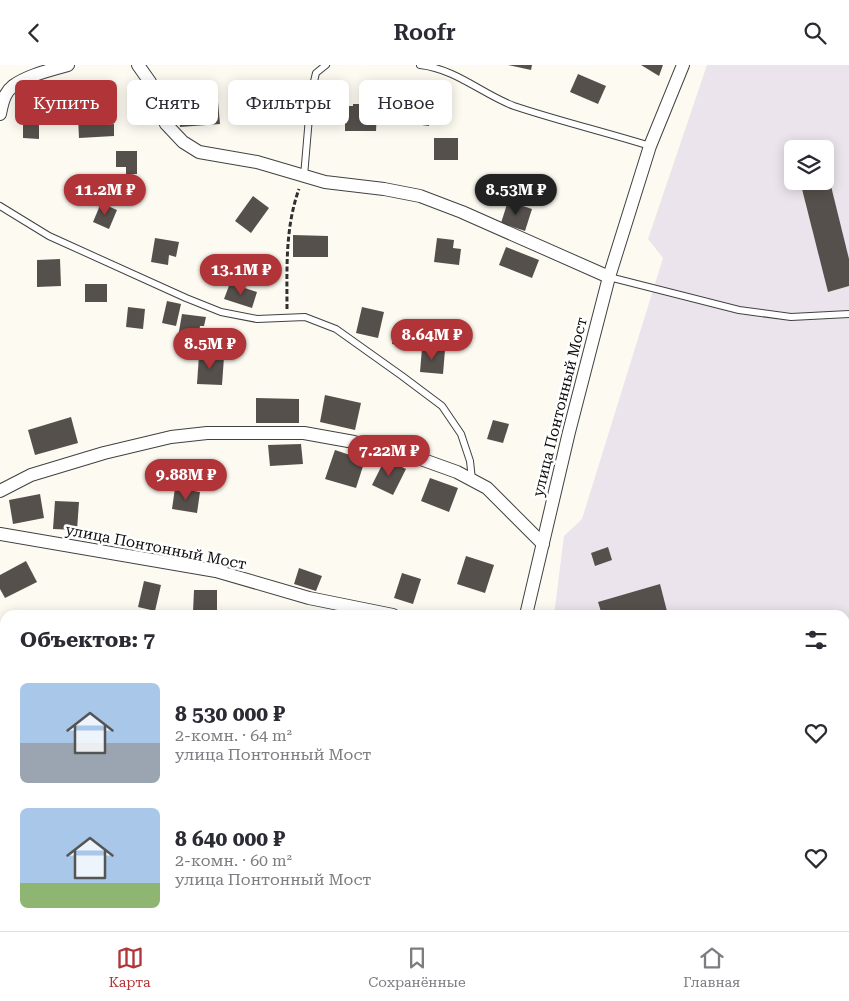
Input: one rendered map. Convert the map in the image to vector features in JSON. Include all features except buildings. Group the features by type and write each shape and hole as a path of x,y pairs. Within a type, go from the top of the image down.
{"street":[{"path":"0,114 3,100 12,87 30,77 68,65"},
{"path":"138,65 150,82 166,124 183,142 198,152 257,162 325,182 384,189 420,196 462,212 609,277"},
{"name":"улица Понтонный Мост","path":"527,610 609,277 650,146 683,65"},
{"path":"0,491 31,475 104,453 171,437 216,433 304,433 354,442 418,458 457,473 487,488 542,544"},
{"name":"улица Понтонный Мост","path":"0,534 216,571 309,597 370,610"}],"lane":[{"path":"304,176 311,94 316,73 326,65"},
{"path":"420,65 455,74 476,88 514,105 650,146"},
{"path":"0,206 49,236 221,312 257,319 305,317 336,329 402,375 442,406 461,434 470,461 472,481"},
{"path":"609,277 738,310 790,317 849,314"}],"path":[{"path":"287,317 286,247 292,208 304,176"}],"shaded area":[{"path":"707,65 849,65 849,610 555,610 564,536 582,519 663,258 648,239"}]}
